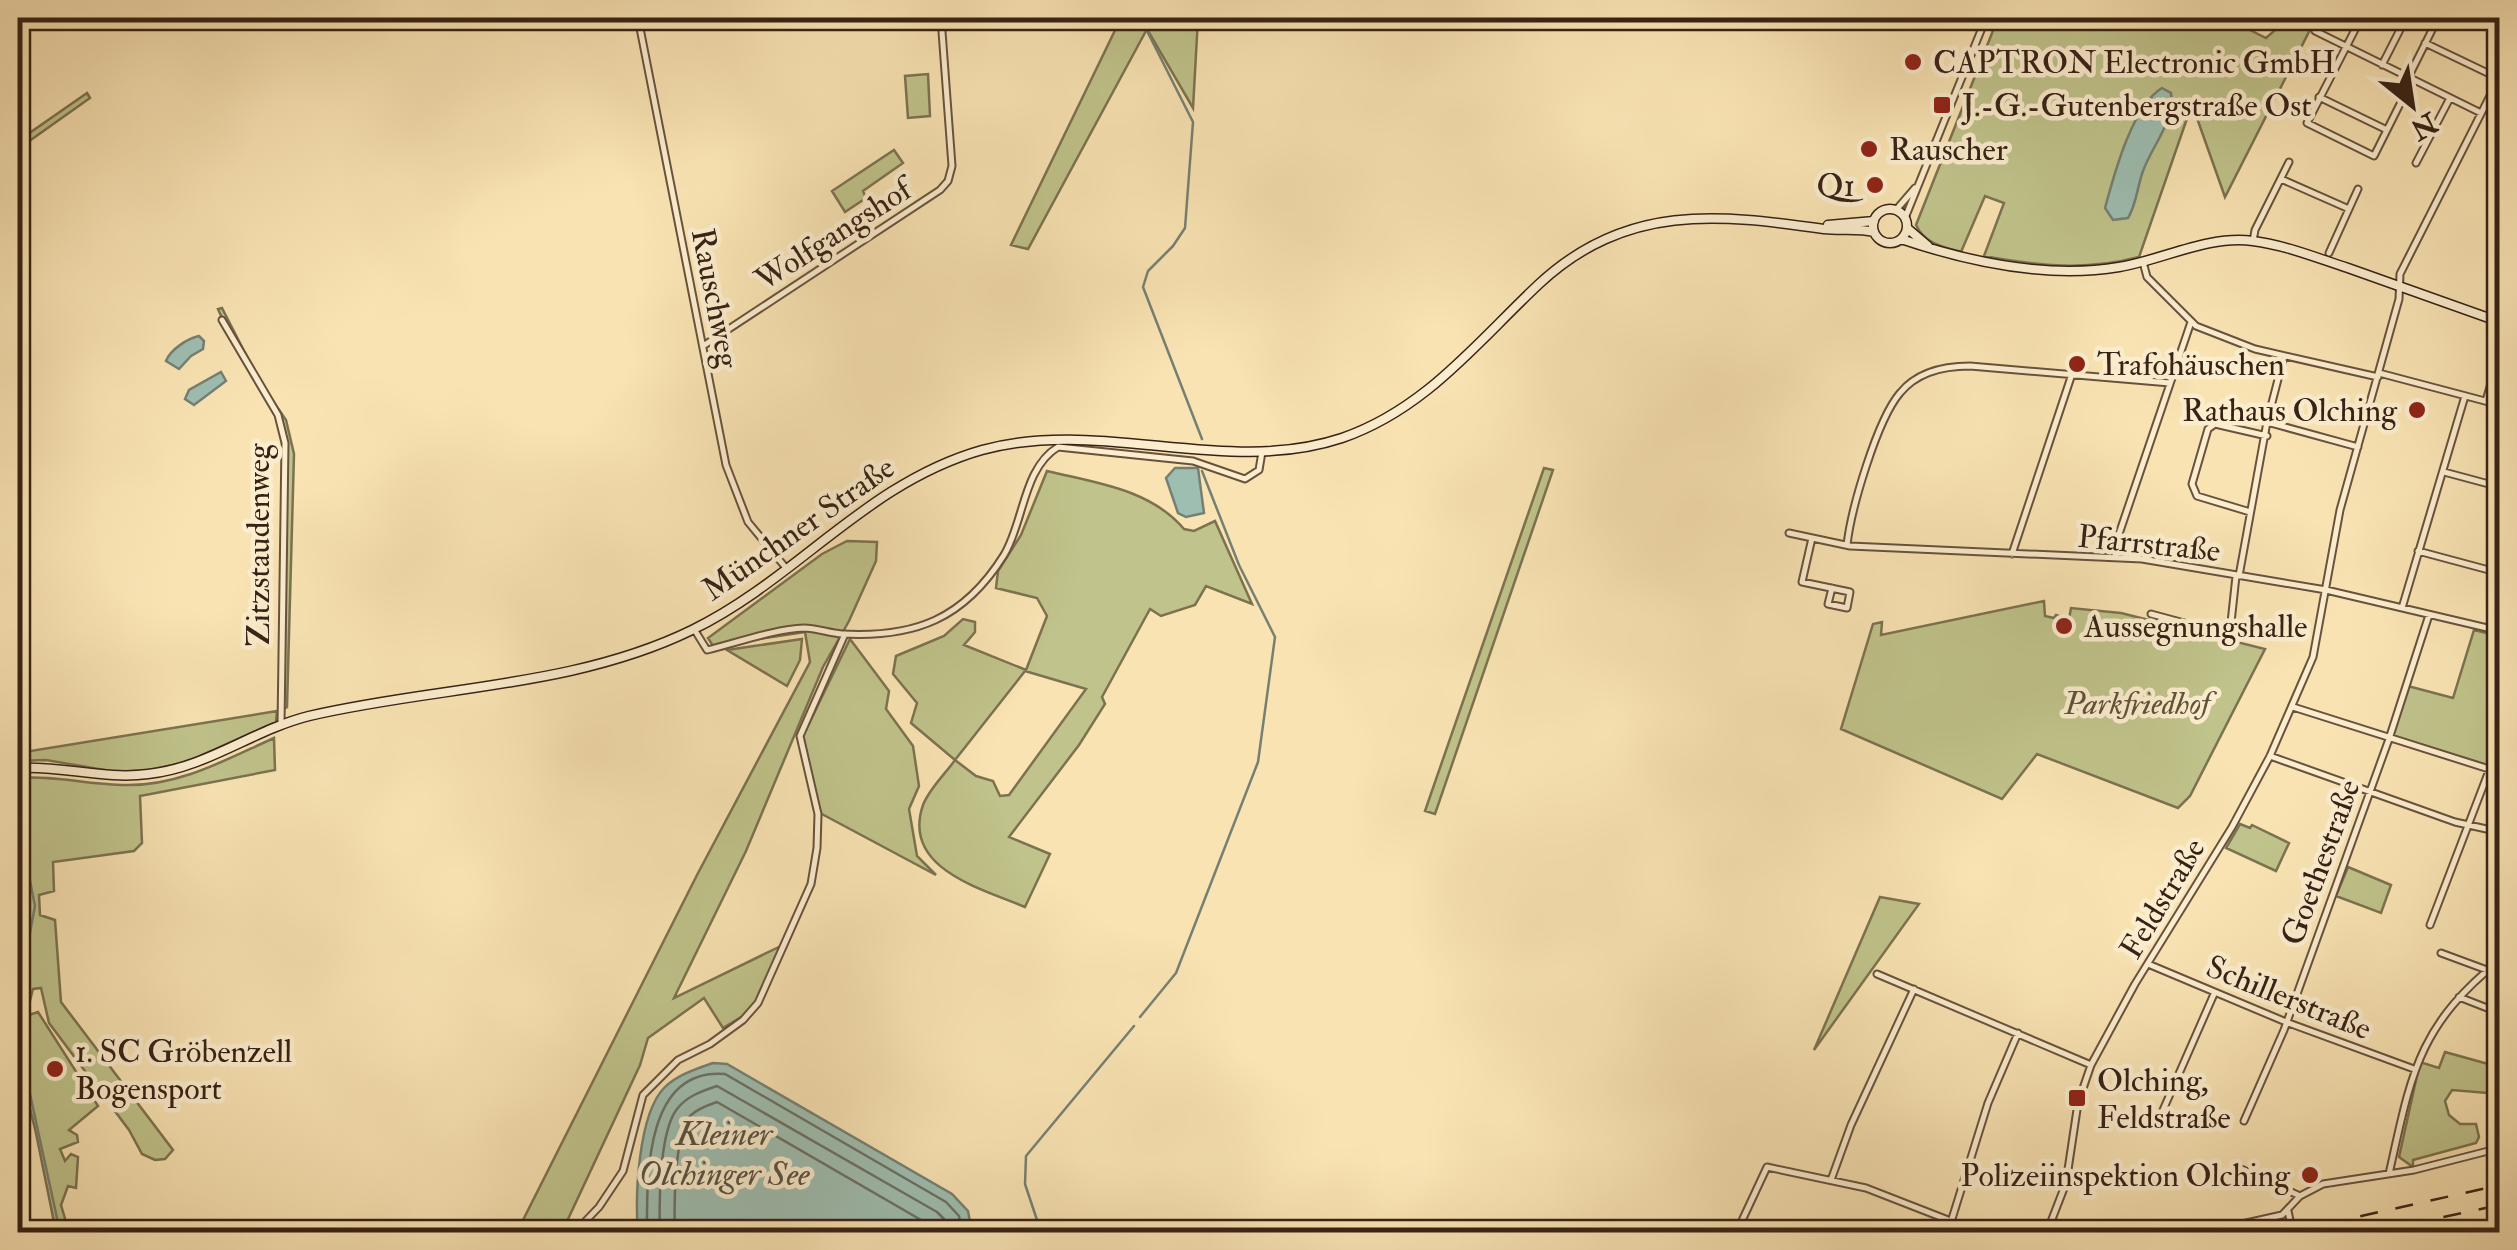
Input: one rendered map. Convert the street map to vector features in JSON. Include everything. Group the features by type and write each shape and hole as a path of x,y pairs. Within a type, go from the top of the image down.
{"main road":[{"path":"1874,232 1874,221 1882,211 1896,210 1931,249"},
{"name":"Münchner Straße","path":"18,768 58,768 113,776 152,774 189,765 280,725 329,712 585,668 694,629 758,592 898,485 952,460 1032,441 1076,438 1221,452 1262,452 1327,443 1399,412 1442,380 1551,273 1618,235 1652,224 1704,216 1812,226"},
{"path":"1812,226 1874,221"},
{"path":"1901,239 1906,223"},
{"path":"1812,226 1874,232 1884,242 1901,239 1931,249 2048,272 2088,272 2143,262 2208,243 2253,241 2311,256 2500,322"}],"street":[{"name":"Rauschweg","path":"638,18 726,466 748,522 788,570"},
{"name":"Wolfgangshof","path":"703,346 948,181 952,166 941,18"},
{"path":"1906,223 1916,185 1986,18"},
{"path":"2361,18 2307,122 2374,156 2438,18"},
{"path":"2382,65 2406,18"},
{"path":"2314,32 2480,113"},
{"path":"2425,43 2499,77"},
{"name":"Feldstraße","path":"2046,1232 2066,1183 2078,1103 2090,1064 2232,826 2270,756 2313,657 2340,510 2400,298 2400,274 2499,77"},
{"path":"2490,96 2500,102"},
{"path":"2319,97 2387,130"},
{"path":"2416,163 2450,98"},
{"path":"2253,241 2290,162"},
{"path":"2281,180 2349,209"},
{"path":"1896,210 1916,185"},
{"path":"2329,253 2358,189"},
{"path":"2143,262 2148,277 2192,322 2229,340 2500,405"},
{"name":"Zitzstaudenweg","path":"222,320 278,414 286,444 280,725"},
{"path":"2116,558 2118,534 2192,322"},
{"path":"2486,402 2500,351"},
{"path":"2151,614 2225,634 2230,632 2268,422 2284,356"},
{"path":"1847,545 1851,517 1888,411 1910,384 1938,369 1959,366 2170,383"},
{"path":"2012,554 2072,375"},
{"path":"2402,608 2465,396"},
{"path":"2268,422 2358,447"},
{"path":"2251,512 2197,496 2192,484 2208,429 2216,424 2267,436"},
{"path":"694,629 706,650 805,628 845,634 909,632 958,606 1000,561 1016,532 1035,472 1058,448 1193,461 1244,479 1258,470 1262,452"},
{"path":"2444,472 2500,488"},
{"name":"Pfarrstraße","path":"1789,534 1847,545 2142,560 2326,590 2500,631"},
{"path":"1812,538 1802,582 1832,588 1850,592 1847,608 1828,604 1832,588"},
{"path":"2418,551 2500,573"},
{"name":"Goethestraße","path":"2244,1121 2286,1022 2389,740 2429,615"},
{"path":"576,1232 599,1207 622,1170 642,1095 678,1060 710,1044 743,1020 758,1003 810,884 818,814 800,736 845,634"},
{"path":"2293,707 2489,769"},
{"path":"2430,925 2500,742"},
{"path":"2270,756 2455,822 2500,832"},
{"path":"18,859 26,904 18,957"},
{"path":"2442,953 2487,970"},
{"path":"2389,1174 2414,1069 2431,1030 2459,997 2500,960"},
{"name":"Schillerstraße","path":"2148,964 2214,994 2414,1069"},
{"path":"1877,974 2090,1064"},
{"path":"1830,1180 1851,1124 1914,989"},
{"path":"2156,1126 2214,994"},
{"path":"2459,997 2500,1013"},
{"path":"1952,1222 1988,1103 2018,1032"},
{"path":"2206,1232 2288,1211 2300,1196 2323,1184 2389,1174 2500,1148"},
{"path":"1757,1232 1739,1227 1767,1167 1866,1188 1978,1232"},
{"path":"2237,1167 2300,1196"},
{"path":"2288,1211 2292,1225"}],"green space":[{"path":"1121,18 1198,18 1193,108 1147,29 1028,249 1011,245"},
{"path":"1998,18 2226,18 2266,38 2289,18 2316,18 2225,197 2192,104 2139,257 2062,266 1984,256 2004,203 1985,196 1961,252 1929,241 1916,225"},
{"path":"928,74 930,116 908,118 905,76"},
{"path":"87,93 90,98 18,149 18,141"},
{"path":"894,150 903,163 863,191 866,198 845,212 832,191"},
{"path":"222,308 260,382 286,420 294,454 287,707 282,710 286,443 278,414 223,320 218,309"},
{"path":"1544,468 1553,470 1435,814 1425,811"},
{"path":"1047,471 1121,489 1155,505 1184,529 1194,531 1215,521 1252,604 1206,586 1195,605 1161,616 1150,609 1102,697 1105,704 1009,837 1050,854 1025,907 950,873 924,845 919,827 923,805 955,760 911,723 917,703 893,674 896,656 944,636 963,619 975,622 975,632 964,645 1026,670 1047,616 1037,598 996,588 998,571 1021,535","holes":["1025,671 1086,689 1009,795 1000,796 993,781 976,776 955,760"]},
{"path":"847,541 877,542 876,561 823,667 746,851 674,998 781,946 753,1010 723,1028 704,998 648,1038 640,1065 562,1232 517,1232 697,875 810,662 805,632 713,646 708,638 822,554"},
{"name":"Parkfriedhof","path":"2044,601 2045,616 2054,618 2056,615 2069,619 2071,608 2121,613 2265,649 2190,796 2178,808 2037,754 2002,799 1841,729 1873,624 1882,622 1881,635"},
{"path":"2474,630 2499,636 2499,734 2487,765 2393,736 2408,686 2453,698"},
{"path":"802,639 800,660 787,686 727,650"},
{"path":"850,639 889,691 886,709 913,746 919,786 909,809 917,856 936,875 820,813 803,736"},
{"path":"277,711 276,722 187,762 149,770 116,772 46,760 18,761 18,753"},
{"path":"274,738 275,770 140,796 142,843 134,851 53,862 54,891 39,895 40,915 55,920 61,1002 173,1150 165,1159 155,1160 142,1154 129,1130 49,1023 41,988 33,989 26,1016 38,1012 98,1106 69,1130 77,1135 78,1142 60,1149 65,1161 71,1154 78,1157 76,1188 68,1186 61,1205 69,1232 56,1232 18,1061 18,966 29,916 18,845 18,778 146,784 203,770"},
{"path":"2240,824 2250,828 2252,825 2289,843 2276,871 2226,848"},
{"path":"2348,867 2391,885 2381,913 2336,896"},
{"path":"1880,897 1919,904 1814,1050"},
{"path":"2445,1052 2499,1067 2499,1094 2452,1090 2445,1101 2449,1115 2460,1124 2476,1124 2476,1143 2413,1160 2413,1167 2399,1157 2420,1062 2439,1068"}],"water":[{"path":"2162,88 2171,93 2170,113 2143,171 2128,218 2113,220 2105,208 2126,142 2142,110"},
{"path":"199,336 204,341 203,349 179,369 166,361 180,345"},
{"path":"221,372 226,381 194,405 185,399 189,390"},
{"path":"1175,468 1198,468 1204,513 1186,517 1178,513 1166,478"},
{"name":"Kleiner Olchinger See","path":"713,1063 727,1064 952,1194 968,1211 972,1232 638,1232 640,1157 655,1101 675,1079"}],"waterway":[{"path":"1146,29 1193,122 1185,228 1148,271 1143,287 1202,439"},
{"path":"1140,1017 1176,973 1258,762 1275,637 1239,565 1202,471"},
{"path":"18,820 35,906 18,996"},
{"path":"1041,1232 1025,1184 1026,1156 1134,1026"},
{"path":"18,1039 60,1232"}],"railway":[{"path":"2290,1232 2500,1185"},
{"path":"2373,1232 2500,1205"}],"place":[{"name":"CAPTRON Electronic GmbH","path":"1913,62"},
{"name":"J.-G.-Gutenbergstraße Ost","path":"1942,105"},
{"name":"Rauscher","path":"1869,149"},
{"name":"Q1","path":"1875,185"},
{"name":"Trafohäuschen","path":"2077,364"},
{"name":"Rathaus Olching","path":"2417,410"},
{"name":"Aussegnungshalle","path":"2064,626"},
{"name":"1. SC Gröbenzell Bogensport","path":"55,1069"},
{"name":"Olching, Feldstraße","path":"2077,1098"},
{"name":"Polizeiinspektion Olching","path":"2310,1175"}]}
